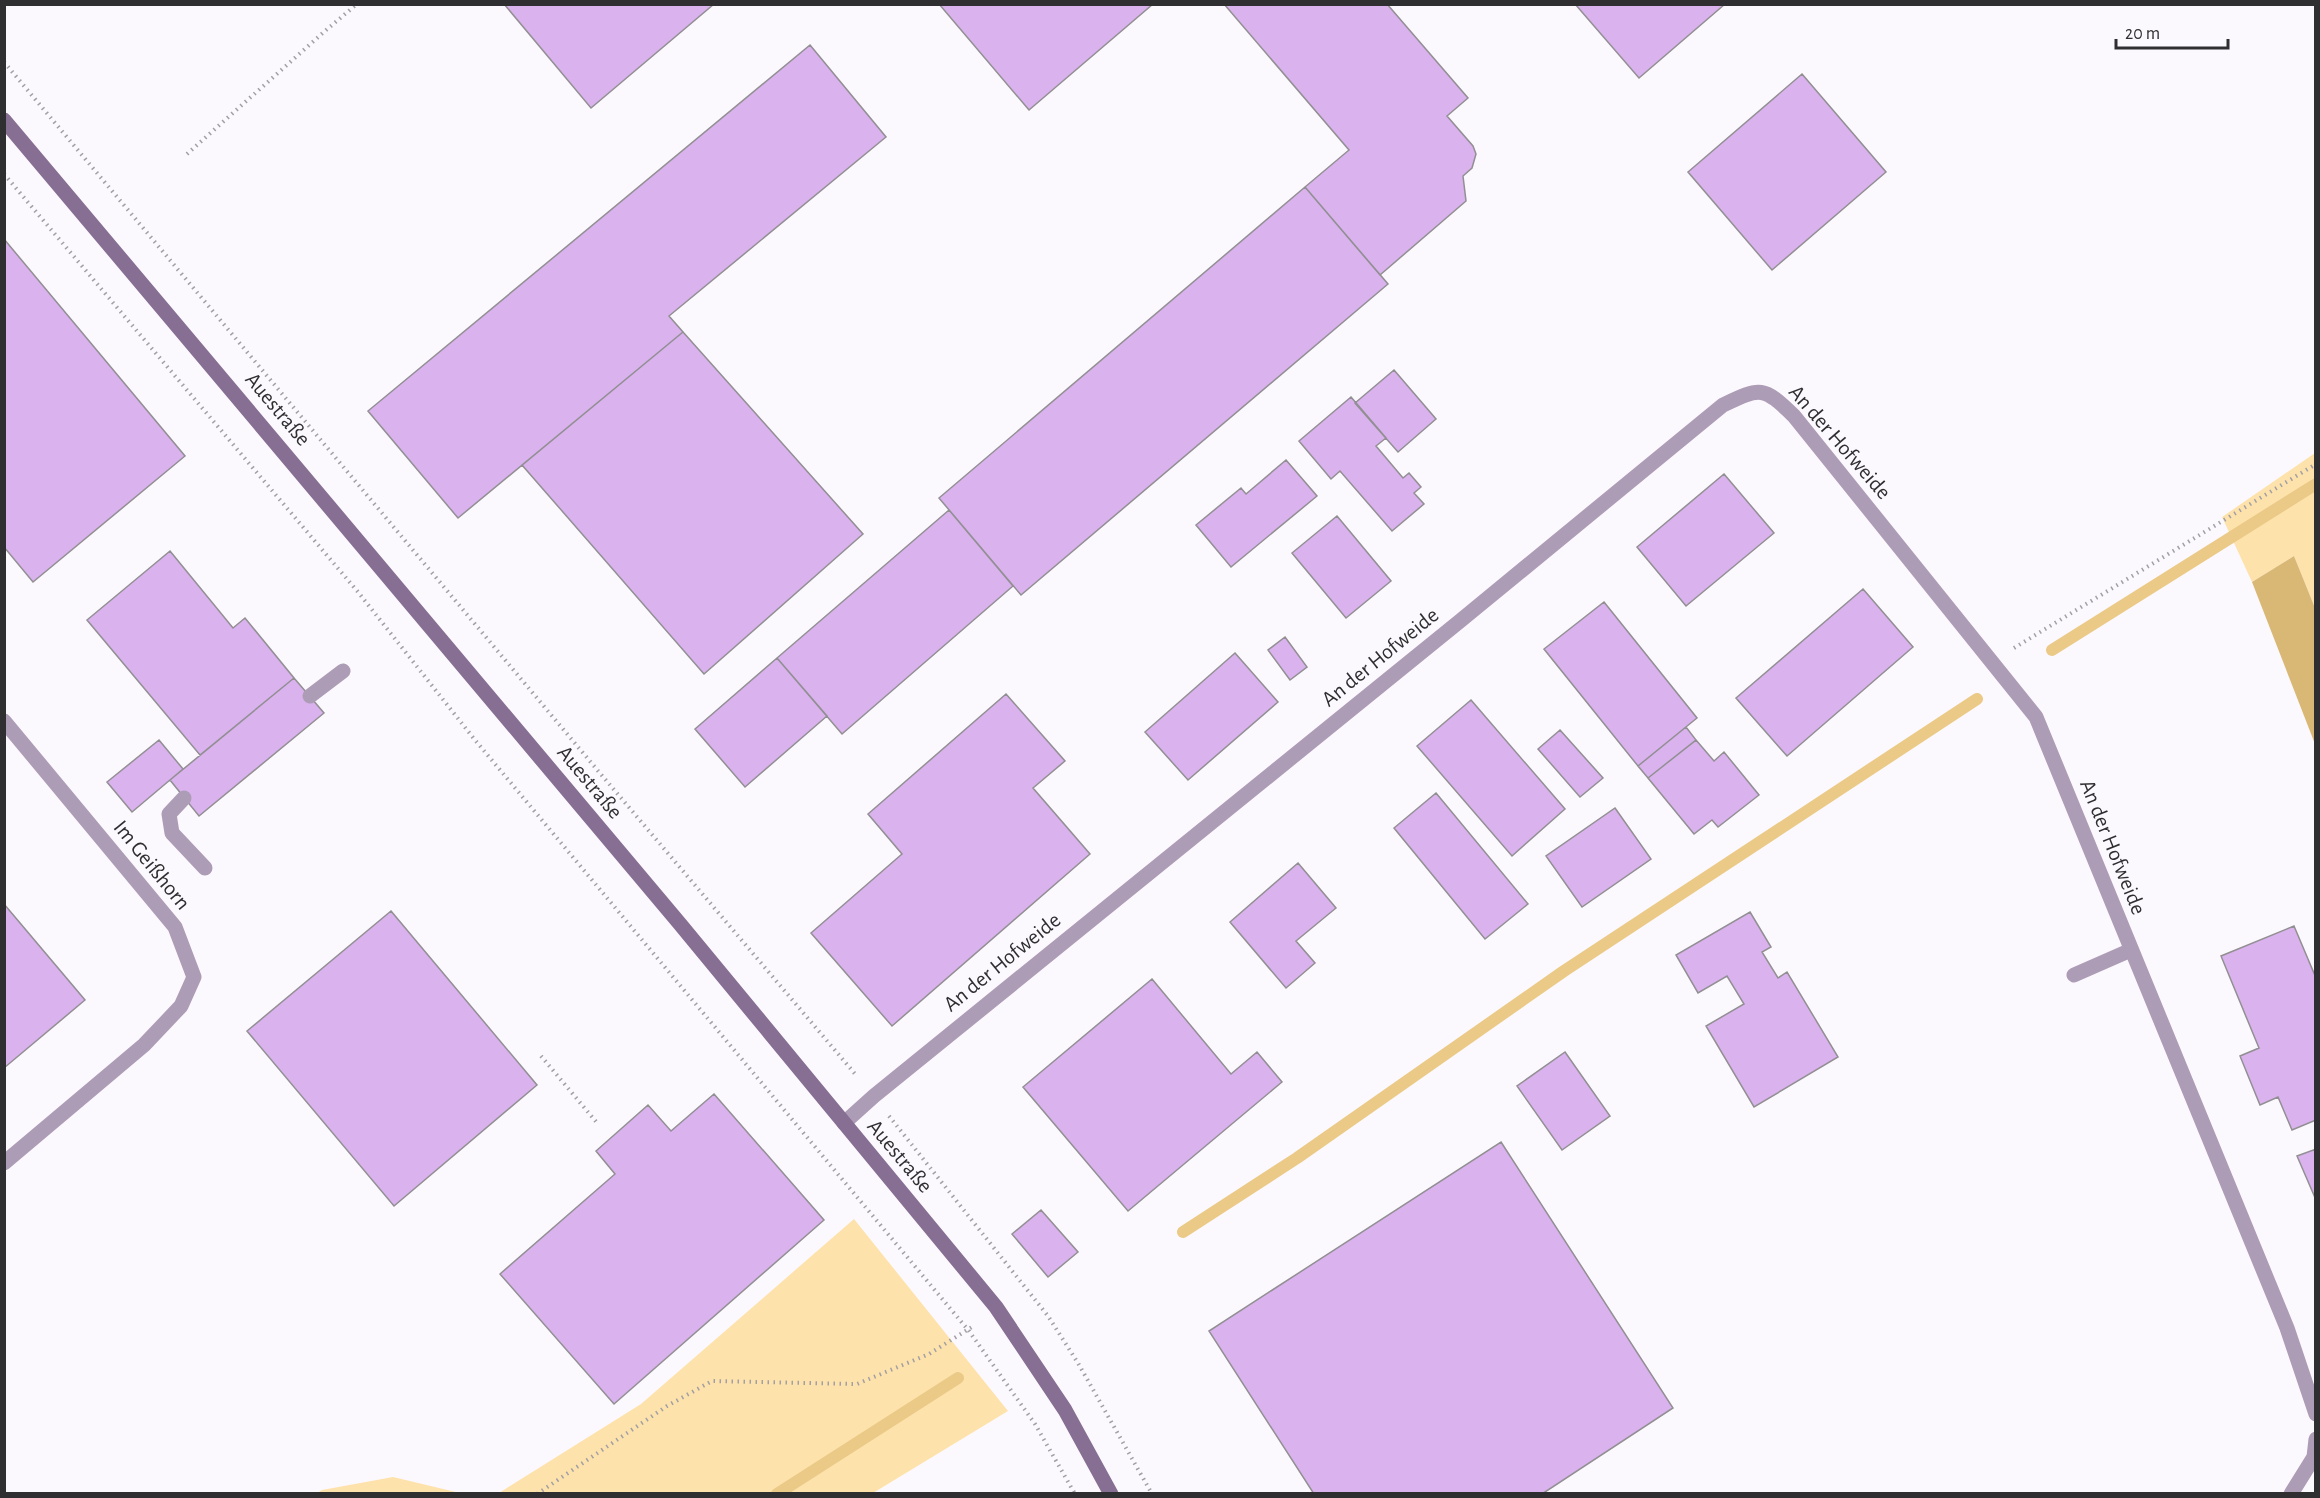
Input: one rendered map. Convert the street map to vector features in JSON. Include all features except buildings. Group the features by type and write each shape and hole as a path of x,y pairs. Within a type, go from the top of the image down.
{"street":[{"name":"Auestraße","path":"4,120 681,924 996,1307 1065,1410 1111,1494"},
{"name":"An der Hofweide","path":"844,1123 874,1096 1723,405 1752,391 1772,395 1794,416 2036,717 2287,1328 2316,1414"},
{"path":"310,696 343,672"},
{"name":"Im Geißhorn","path":"4,721 175,927 194,977 181,1006 144,1045 4,1163"},
{"path":"184,798 169,814 172,833 205,868"},
{"path":"2074,975 2131,950"},
{"path":"2291,1494 2314,1457 2316,1438"}],"path":[{"path":"187,154 357,4"},
{"path":"4,62 599,772 874,1096 1048,1316 1078,1363 1152,1494"},
{"path":"4,174 358,592 475,740 969,1331 1035,1424 1075,1494"},
{"path":"1992,662 2316,464"},
{"path":"541,1056 598,1124"},
{"path":"537,1494 667,1406 712,1381 857,1384 929,1354 969,1331 996,1307"}],"shaded area":[{"path":"2315,453 2315,608 2294,556 2252,582 2222,517"},
{"path":"2294,556 2315,608 2315,744 2252,582"},
{"path":"854,1219 1008,1411 873,1493 499,1493 641,1404"},
{"path":"393,1477 460,1493 317,1493 322,1490"}],"waterway":[{"path":"2052,650 2316,484"},
{"path":"1183,1232 1297,1158 1564,971 1977,699"},
{"path":"777,1494 958,1378"}]}
